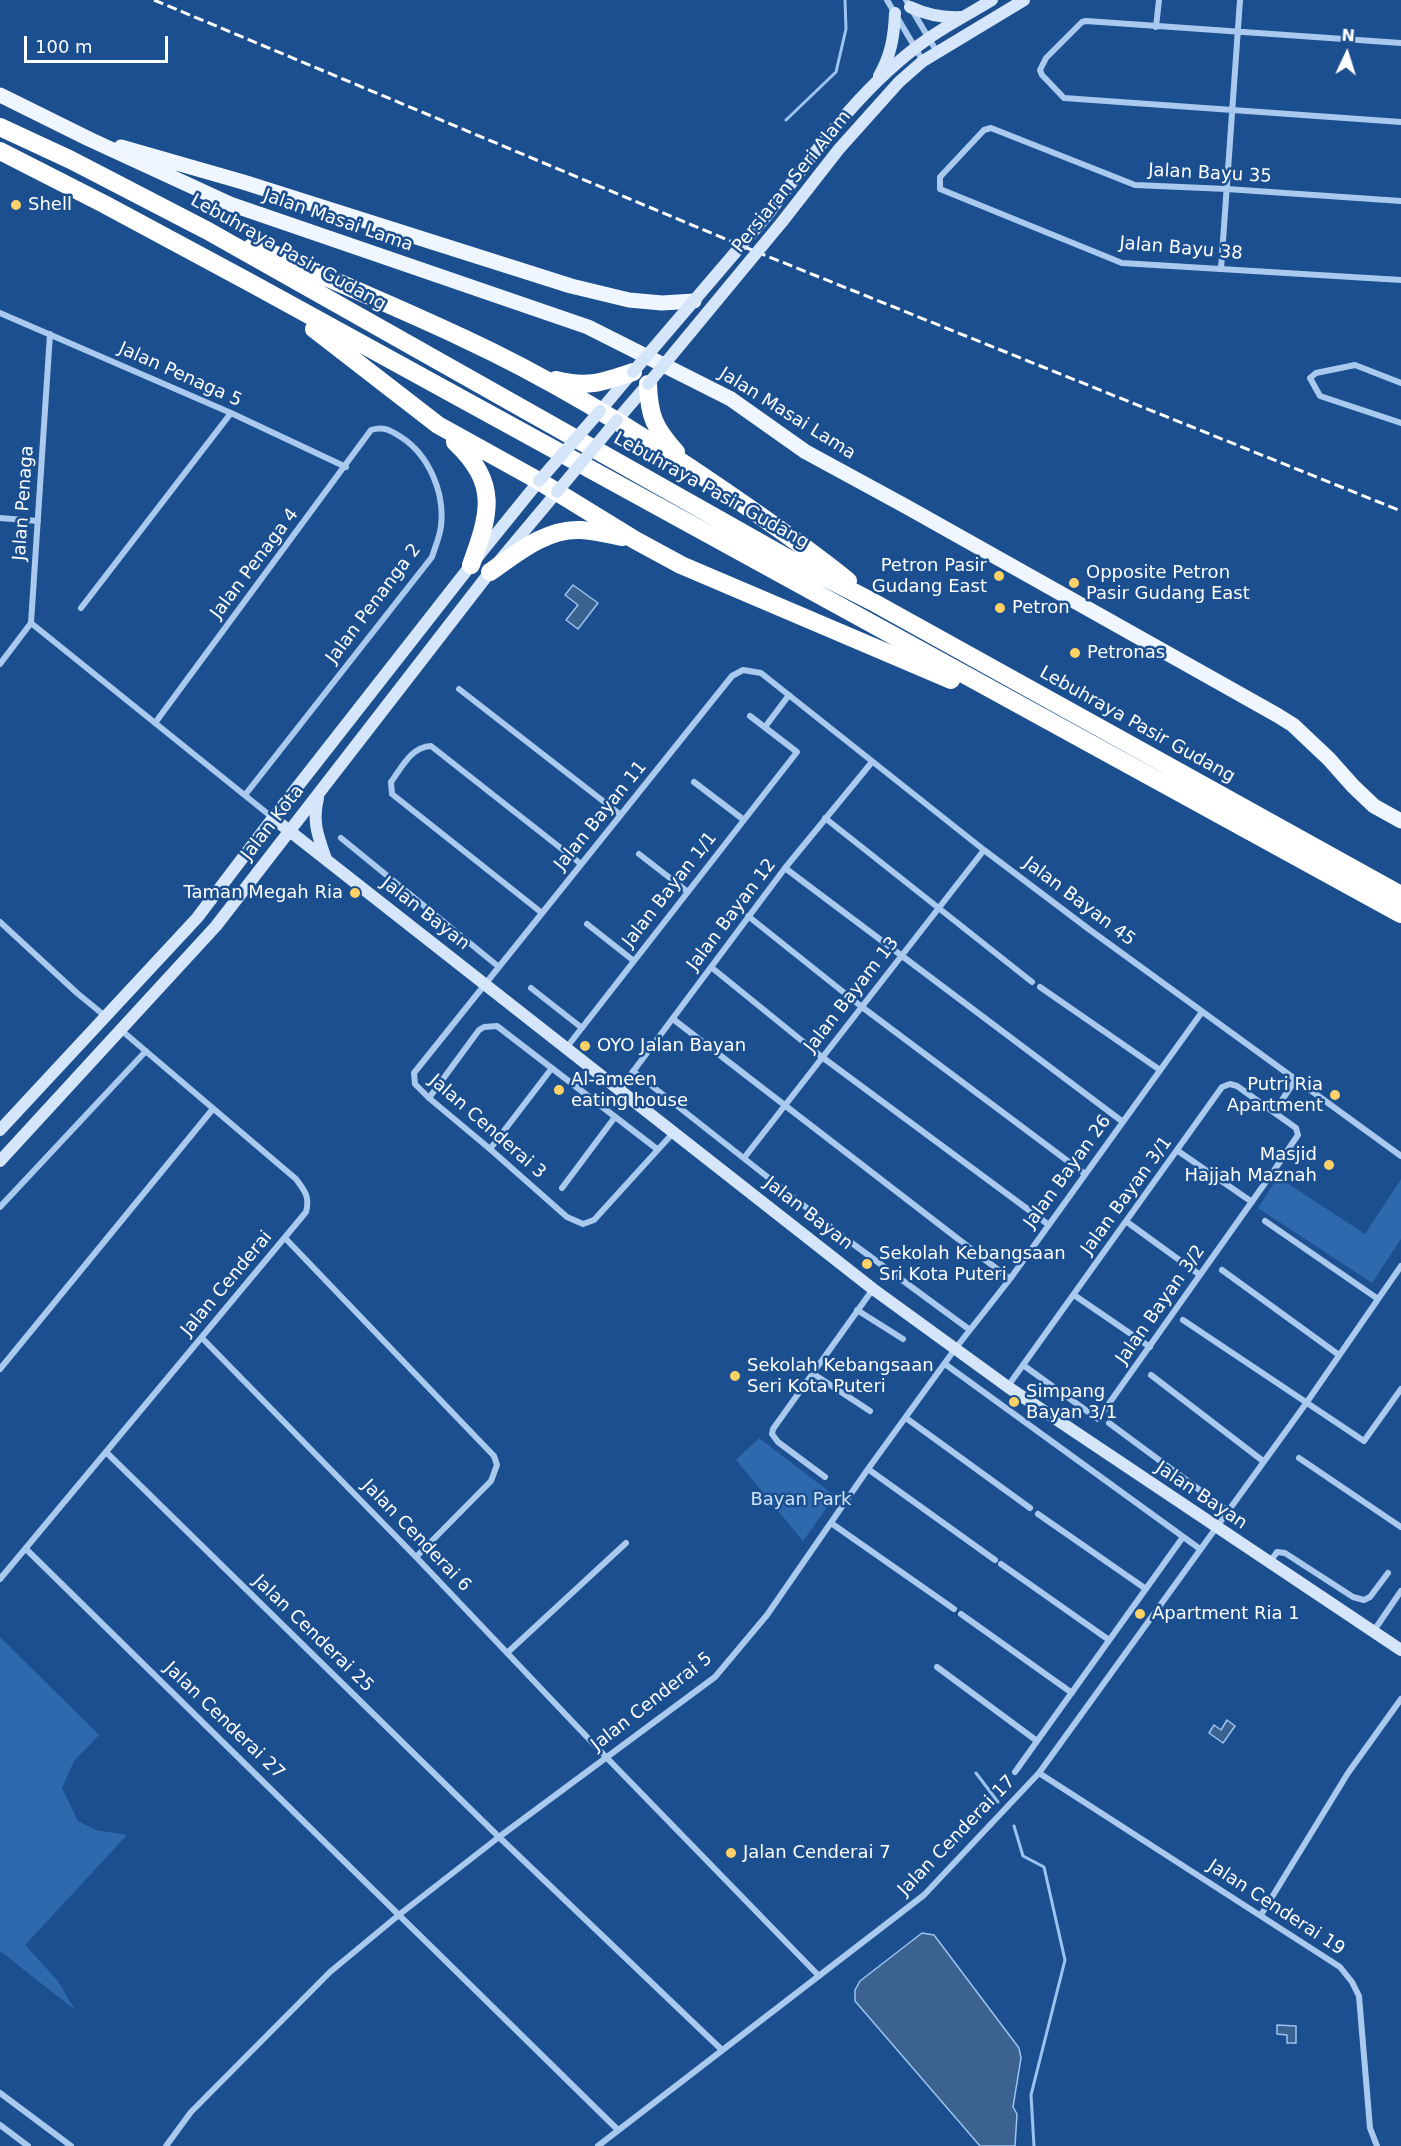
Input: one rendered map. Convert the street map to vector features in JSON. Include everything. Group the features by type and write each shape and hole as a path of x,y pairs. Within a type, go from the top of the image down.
{"highway":[{"name":"Lebuhraya Pasir Gudang","path":"0,127 71,160 208,231 781,555 873,602 1401,894"},
{"path":"0,151 249,282 1401,914"},
{"path":"208,231 286,260 464,338 531,372 617,420 693,469 825,562 873,602"},
{"path":"249,282 438,425 469,455 485,487 487,507 484,529 471,565"},
{"path":"531,372 567,382 590,384 604,382 633,372"},
{"path":"648,384 649,408 655,424 665,440 693,469"},
{"path":"438,425 539,481 635,540 681,565 962,685 1010,701"},
{"path":"490,572 525,548 543,538 561,532 579,530 635,540"}],"main road":[{"name":"Persiaran Seri Alam","path":"539,481 769,213 825,138 888,71 928,38 992,0"},
{"name":"Persiaran Seri Alam","path":"557,492 782,222 839,149 899,82 923,61 1024,0"},
{"path":"908,3 928,15 949,18 965,16"},
{"path":"873,87 889,55 894,38 895,13"},
{"name":"Jalan Masai Lama","path":"0,95 187,186 230,204 588,327 731,399 806,452 1293,725 1374,806 1401,821"},
{"path":"89,139 197,168 571,286 629,300 662,303 694,301"},
{"path":"187,186 186,173 197,168"},
{"name":"Jalan Kota","path":"0,1130 197,918 539,481"},
{"name":"Jalan Kota","path":"0,1161 216,926 490,572 557,492"},
{"path":"319,792 314,812 315,824 326,861"},
{"name":"Jalan Bayan","path":"273,818 873,1289 1008,1387 1401,1650"}],"street":[{"path":"887,0 923,61"},
{"path":"1156,27 1159,0"},
{"path":"1221,269 1240,0"},
{"path":"908,3 937,52"},
{"path":"1401,43 1082,22 1040,67 1042,75 1064,98 1401,122"},
{"name":"Jalan Bayu 35","path":"939,184 940,177 984,130 991,128 1135,185 1401,201"},
{"name":"Jalan Bayu 38","path":"939,184 940,189 1122,262 1401,280"},
{"name":"Jalan Penaga 5","path":"0,313 231,413 346,467"},
{"name":"Jalan Penaga","path":"31,623 50,334"},
{"path":"1401,383 1354,365 1316,373 1310,378 1320,396 1401,423"},
{"path":"81,608 231,413"},
{"name":"Jalan Penaga 4","path":"155,723 346,467 371,430 381,427"},
{"name":"Jalan Penanga 2","path":"245,795 432,557 441,526 439,493 428,466 411,444 381,427"},
{"path":"0,518 38,521"},
{"path":"0,664 31,623 273,818"},
{"name":"Jalan Bayan 45","path":"743,670 761,673 984,850 1401,1156"},
{"name":"Jalan Bayan 11","path":"485,984 732,676 743,670"},
{"path":"459,690 621,815"},
{"path":"750,716 765,727 789,695"},
{"name":"Jalan Bayan 1/1","path":"567,1047 797,752 765,727"},
{"path":"542,913 392,794 391,782 415,749 430,746 581,864"},
{"name":"Jalan Bayan 12","path":"620,1089 784,868 872,762"},
{"path":"694,782 744,820"},
{"path":"825,818 1032,982"},
{"path":"341,838 499,967"},
{"name":"Jalan Bayam 13","path":"744,1158 984,850"},
{"path":"639,854 688,892"},
{"path":"784,868 1123,1122"},
{"path":"748,916 862,1007 1085,1174"},
{"path":"0,922 105,1016"},
{"path":"587,924 634,961"},
{"path":"711,968 822,1057 1049,1225"},
{"name":"Jalan Cenderai 3","path":"485,984 414,1073 415,1084 429,1098 567,1217 583,1224 594,1220 657,1149"},
{"path":"1040,987 1160,1070"},
{"path":"531,988 582,1028"},
{"name":"Jalan Bayan 26","path":"955,1349 1010,1279 1202,1012"},
{"path":"673,1019 1010,1279"},
{"path":"429,1098 479,1030 492,1026 502,1030 657,1149 674,1131"},
{"name":"Jalan Cenderai","path":"0,1579 285,1238 306,1212 309,1201 305,1190 296,1179 212,1110 121,1030"},
{"path":"0,1206 146,1051"},
{"path":"490,1149 552,1068"},
{"path":"633,1071 845,1238 970,1330"},
{"path":"1274,1112 1296,1079"},
{"name":"Jalan Bayan 3/1","path":"1008,1387 1222,1087 1230,1084 1237,1086 1274,1112"},
{"path":"0,1369 212,1110"},
{"name":"Jalan Bayan 3/2","path":"1023,1365 1098,1419 1298,1135 1296,1128 1274,1112"},
{"path":"562,1188 615,1117"},
{"path":"1178,1151 1252,1202"},
{"path":"1265,1221 1378,1299"},
{"path":"1127,1222 1200,1275"},
{"path":"285,1238 489,1449 497,1465 491,1481 416,1557"},
{"name":"Jalan Cenderai 17","path":"598,2146 924,1895 1039,1773 1307,1402 1401,1266"},
{"path":"1222,1270 1339,1355"},
{"path":"825,1477 778,1442 772,1434 775,1424 873,1289"},
{"path":"1074,1295 1150,1347"},
{"path":"857,1310 903,1339"},
{"path":"1183,1320 1364,1441 1401,1389"},
{"name":"Jalan Cenderai 6","path":"202,1338 416,1557 606,1757"},
{"name":"Jalan Cenderai 5","path":"166,2146 191,2112 330,1972 499,1837 715,1677 767,1615 955,1349"},
{"path":"945,1364 1200,1549"},
{"path":"812,1373 870,1411"},
{"path":"1151,1375 1263,1461"},
{"path":"906,1418 1030,1508"},
{"path":"1109,1423 1228,1511"},
{"name":"Jalan Cenderai 25","path":"106,1452 499,1837 722,2050"},
{"path":"1299,1458 1401,1527"},
{"path":"868,1469 1109,1640"},
{"path":"1038,1514 1146,1588"},
{"path":"831,1523 954,1609"},
{"path":"1016,1772 1183,1537"},
{"path":"507,1653 626,1543"},
{"name":"Jalan Cenderai 27","path":"26,1549 618,2130"},
{"path":"1269,1563 1277,1552 1285,1553 1359,1600 1370,1597 1388,1573"},
{"path":"1373,1632 1401,1591"},
{"path":"961,1614 1072,1693"},
{"path":"937,1667 1037,1742"},
{"path":"1260,1915 1348,1773 1401,1699"},
{"path":"606,1757 819,1976"},
{"name":"Jalan Cenderai 19","path":"1039,1773 1340,1967 1352,1982 1359,1996 1370,2128 1377,2146"},
{"path":"0,2093 71,2146"},
{"path":"0,2125 28,2146"}],"green space":[{"path":"1278,1177 1365,1234 1401,1179 1401,1239 1372,1283 1258,1208"},
{"name":"Bayan Park","path":"759,1438 835,1496 803,1541 736,1460"},
{"path":"0,1637 99,1735 74,1761 62,1788 78,1821 96,1830 127,1835 25,1945 58,1981 75,2010 0,1951"}],"shaded area":[{"path":"573,585 598,603 578,629 566,620 578,605 565,595"},
{"path":"1227,1720 1235,1726 1223,1743 1209,1733 1214,1725 1221,1730"},
{"path":"922,1933 934,1935 1019,2048 1021,2058 1013,2107 1017,2114 1015,2146 980,2146 855,2001 855,1990 860,1981"},
{"path":"1277,2025 1296,2026 1296,2043 1287,2043 1287,2035 1277,2034"}],"waterway":[{"path":"786,120 836,72 846,29 845,0"},
{"path":"976,1773 998,1802"},
{"path":"1014,1826 1023,1856 1044,1867 1065,1960 1031,2095 1034,2146"}],"railway":[{"path":"154,0 747,248 1401,511"}],"place":[{"name":"Shell","path":"16,205"},
{"name":"Petron Pasir Gudang East","path":"999,576"},
{"name":"Opposite Petron Pasir Gudang East","path":"1074,583"},
{"name":"Petron","path":"1000,608"},
{"name":"Petronas","path":"1075,653"},
{"name":"Taman Megah Ria","path":"355,893"},
{"name":"OYO Jalan Bayan","path":"585,1046"},
{"name":"Al-ameen eating house","path":"559,1090"},
{"name":"Putri Ria Apartment","path":"1335,1095"},
{"name":"Masjid Hajjah Maznah","path":"1329,1165"},
{"name":"Sekolah Kebangsaan Sri Kota Puteri","path":"867,1264"},
{"name":"Sekolah Kebangsaan Seri Kota Puteri","path":"735,1376"},
{"name":"Simpang Bayan 3/1","path":"1014,1402"},
{"name":"Apartment Ria 1","path":"1140,1614"},
{"name":"Jalan Cenderai 7","path":"731,1853"}]}
